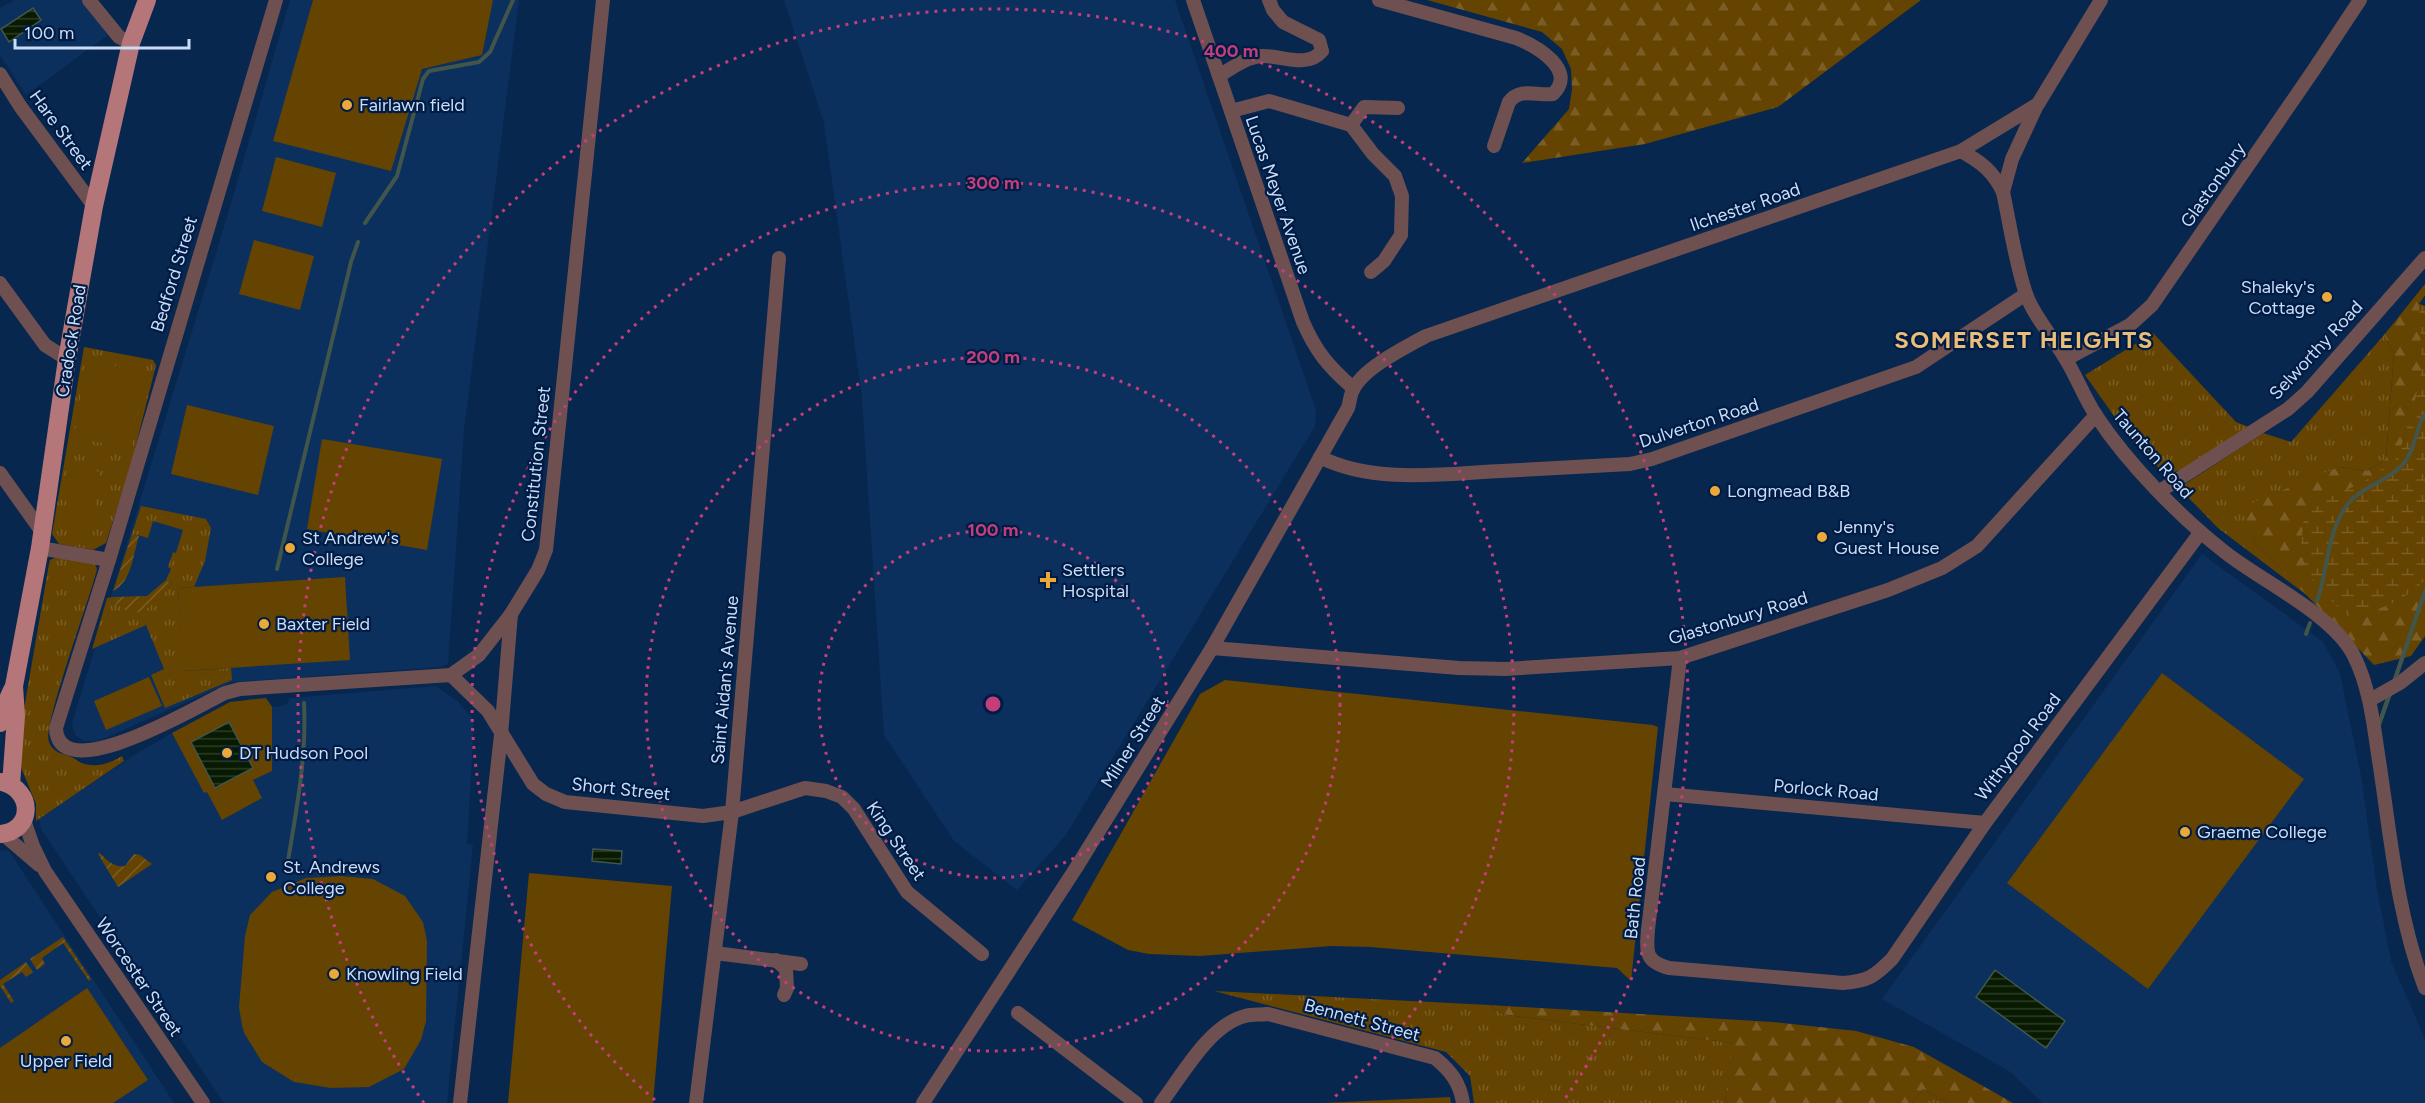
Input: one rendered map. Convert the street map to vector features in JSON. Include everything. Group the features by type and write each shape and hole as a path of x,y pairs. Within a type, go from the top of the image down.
{"main road":[{"name":"Cradock Road","path":"5,784 4,716 14,686 41,540 67,359 94,206 131,44 147,0"},
{"path":"2,834 18,827 24,820 26,804 23,796 5,784"}],"street":[{"path":"89,0 119,37 131,44"},
{"name":"Bedford Street","path":"276,0 109,560 59,714 56,737 64,747 83,751 125,742 225,693 240,689 451,675"},
{"name":"Constitution Street","path":"460,1103 501,735 511,614 538,570 546,550 603,0"},
{"name":"Lucas Meyer Avenue","path":"1193,0 1312,344 1328,367 1353,388"},
{"path":"1219,76 1251,58 1262,56 1300,60 1318,56 1322,51 1319,40 1277,16 1269,0"},
{"path":"1378,0 1527,42 1560,69 1560,84 1553,94 1525,93 1514,96 1509,102 1494,146"},
{"name":"Ilchester Road","path":"1353,388 1386,360 1426,336 1961,151 2038,104 2101,0"},
{"name":"Glastonbury","path":"2066,359 2130,325 2152,305 2360,0"},
{"name":"Hare Street","path":"0,74 94,206"},
{"path":"1231,111 1269,101 1351,125 1373,154 1395,176 1402,196 1401,236 1389,255 1371,273"},
{"path":"2003,192 2012,159 2038,104"},
{"path":"1351,125 1364,107 1398,108"},
{"name":"Taunton Road","path":"1961,151 1991,171 2003,192 2026,294 2038,317 2066,359 2096,416 2121,450 2200,533 2320,619 2340,636 2354,656 2370,700 2401,904 2414,961 2425,988"},
{"name":"Saint Aidan's Avenue","path":"696,1103 732,812 779,258"},
{"name":"Selworthy Road","path":"2160,491 2288,409 2307,392 2425,258"},
{"path":"0,283 45,345 67,359"},
{"name":"Dulverton Road","path":"1320,457 1334,464 1378,474 1440,475 1630,464 1652,459 1916,367 2026,294"},
{"name":"Milner Street","path":"923,1103 1070,877 1212,648 1348,408 1353,388"},
{"name":"Glastonbury Road","path":"1212,648 1459,668 1505,669 1680,658 1888,590 1942,568 1977,546 2096,416"},
{"path":"0,473 41,540 109,560"},
{"name":"Withypool Road","path":"1865,981 1878,973 1892,959 1985,823 2200,533"},
{"path":"451,675 479,655 511,614"},
{"name":"Bath Road","path":"1680,658 1647,946 1650,958 1657,965 1669,968 1843,983 1865,981"},
{"path":"2370,700 2400,683 2425,663"},
{"name":"Short Street","path":"451,675 488,711 533,784 546,794 565,802 703,816 732,812"},
{"name":"King Street","path":"732,812 806,788 826,791 842,797 854,809 907,892 982,954"},
{"name":"Porlock Road","path":"1665,794 1985,823"},
{"name":"Worcester Street","path":"24,820 45,871 202,1103"},
{"name":"Worcester Street","path":"2,834 45,871"},
{"path":"715,952 801,964"},
{"path":"776,960 786,969 787,988 784,995"},
{"path":"1018,1013 1136,1103"},
{"name":"Bennett Street","path":"1166,1101 1198,1052 1227,1024 1245,1016 1268,1014 1435,1058 1456,1079 1463,1103"}],"shaded area":[{"path":"15,0 82,0 108,35 26,95 0,55 0,8"},
{"path":"290,0 519,0 464,430 448,664 440,667 232,682 98,741 84,741 75,735 72,723 227,217"},
{"name":"Settlers Hospital","path":"784,0 1175,0 1316,410 1315,426 1065,836 1017,890 954,841 884,735 862,398 824,123"},
{"path":"33,8 41,20 9,42 1,29"},
{"name":"Graeme College","path":"2202,554 2322,641 2340,673 2361,776 2377,889 2391,961 2425,1039 2425,1103 2043,1103 2009,1071 1882,999"},
{"name":"St. Andrews College","path":"436,686 457,701 474,720 467,844 473,845 447,1103 224,1103 41,829 39,819 134,755 172,733 249,699 266,698 273,707 286,705 290,698"},
{"path":"229,722 253,768 215,788 191,742"},
{"path":"593,849 622,851 621,864 592,861"},
{"path":"0,850 9,851 174,1103 0,1103"},
{"path":"1995,970 2065,1021 2046,1048 1976,997"}],"green space":[{"name":"Fairlawn field","path":"313,0 493,0 482,55 422,69 391,171 273,141"},
{"path":"1427,0 1921,0 1778,107 1645,144 1522,163 1569,109 1572,89 1571,69 1562,49 1542,32"},
{"path":"276,157 336,173 322,227 262,211"},
{"path":"254,240 314,256 300,310 239,294"},
{"path":"2425,284 2425,295 2419,304 2425,306 2425,636 2411,656 2374,665 2252,539 2244,519 2252,503 2339,467 2367,471 2386,459 2394,353 2384,335"},
{"path":"2419,304 2425,306 2425,580 2399,600 2369,612 2348,616 2327,596 2307,569 2301,551 2304,518 2327,498 2362,483 2397,458 2413,410 2422,367"},
{"path":"2153,333 2236,422 2249,427 2182,470 2165,474 2131,440 2085,375"},
{"path":"2384,335 2394,353 2386,459 2367,471 2339,467 2252,539 2308,596 2218,528 2179,488 2263,433 2291,442"},
{"path":"84,347 153,360 156,365 130,469 106,543 93,550 59,544 52,534"},
{"path":"86,361 145,371 132,448 74,438"},
{"path":"187,405 274,426 258,495 171,474"},
{"path":"322,439 442,459 427,550 307,529"},
{"path":"72,467 100,472 91,532 62,528"},
{"path":"141,506 206,519 211,528 205,561 194,587 178,588 184,671 231,668 232,680 165,708 151,675 164,669 146,625 92,649 107,598 114,597 114,602 134,612 156,601 172,584 166,580 171,569 168,567 173,552 176,553 183,530 153,521 148,538 134,534 130,540"},
{"path":"134,534 139,536 131,567 124,581 113,591 130,540"},
{"path":"59,556 94,562 97,569 53,712 49,742 57,752 86,764 105,764 122,756 124,761 36,821 36,804 20,765 19,738 49,564 50,560"},
{"name":"Baxter Field","path":"345,577 350,660 183,671 178,588"},
{"path":"166,580 172,584 154,604 142,611 130,612 113,601 114,597 147,596"},
{"path":"2162,673 2304,779 2148,989 2007,883"},
{"path":"149,677 162,706 106,730 94,701"},
{"path":"1225,680 1658,727 1631,981 1617,968 1370,947 1332,946 1200,956 1149,954 1128,950 1072,920 1200,694"},
{"name":"DT Hudson Pool","path":"266,698 272,707 272,771 253,780 262,798 222,820 207,792 204,793 172,733 230,702"},
{"path":"100,853 108,861 118,866 125,866 134,854 140,855 152,864 118,887 98,854"},
{"path":"529,873 672,886 653,1103 508,1103"},
{"name":"Knowling Field","path":"341,876 373,879 405,896 423,922 427,941 426,1021 421,1040 404,1069 369,1087 331,1088 294,1082 262,1062 244,1033 239,1007 245,936 250,915 272,892 306,878"},
{"path":"63,937 91,979 89,981 63,943 42,958 45,964 37,970 30,959"},
{"path":"26,962 33,972 26,977 22,972 3,984 14,1001 11,1003 0,986 0,980"},
{"name":"Upper Field","path":"87,988 148,1080 113,1103 0,1103 0,1048"},
{"path":"1214,991 1489,1005 1502,1014 1734,1043 1725,1103 1474,1103 1470,1076 1446,1052"},
{"path":"1489,1005 1773,1022 1856,1031 1914,1047 2013,1103 1948,1103 1923,1089 1912,1103 1725,1103 1733,1043 1502,1014"},
{"path":"1923,1089 1948,1103 1912,1103"},
{"path":"1450,1097 1451,1103 1323,1103"}],"waterway":[{"path":"365,223 397,176 423,79 429,71 479,62 490,52 513,0"},
{"path":"277,569 351,262 358,242"},
{"path":"2317,601 2335,527 2340,516 2353,498 2395,472 2402,465 2411,452 2425,414"},
{"path":"2394,682 2425,591"},
{"path":"2394,682 2425,592"},
{"path":"2306,634 2310,623"},
{"path":"2379,725 2390,692"},
{"path":"2379,724 2390,694"},
{"path":"286,873 302,767 304,703"}],"place":[{"name":"Fairlawn field","path":"347,105"},
{"name":"Shaleky's Cottage","path":"2327,297"},
{"name":"Longmead B&B","path":"1715,491"},
{"name":"Jenny's Guest House","path":"1822,537"},
{"name":"St Andrew's College","path":"290,548"},
{"name":"Settlers Hospital","path":"1048,580"},
{"name":"Baxter Field","path":"264,624"},
{"name":"DT Hudson Pool","path":"227,753"},
{"name":"Graeme College","path":"2185,832"},
{"name":"St. Andrews College","path":"271,877"},
{"name":"Knowling Field","path":"334,974"},
{"name":"Upper Field","path":"66,1041"}],"district":[{"name":"SOMERSET HEIGHTS","path":"2024,339"}]}
